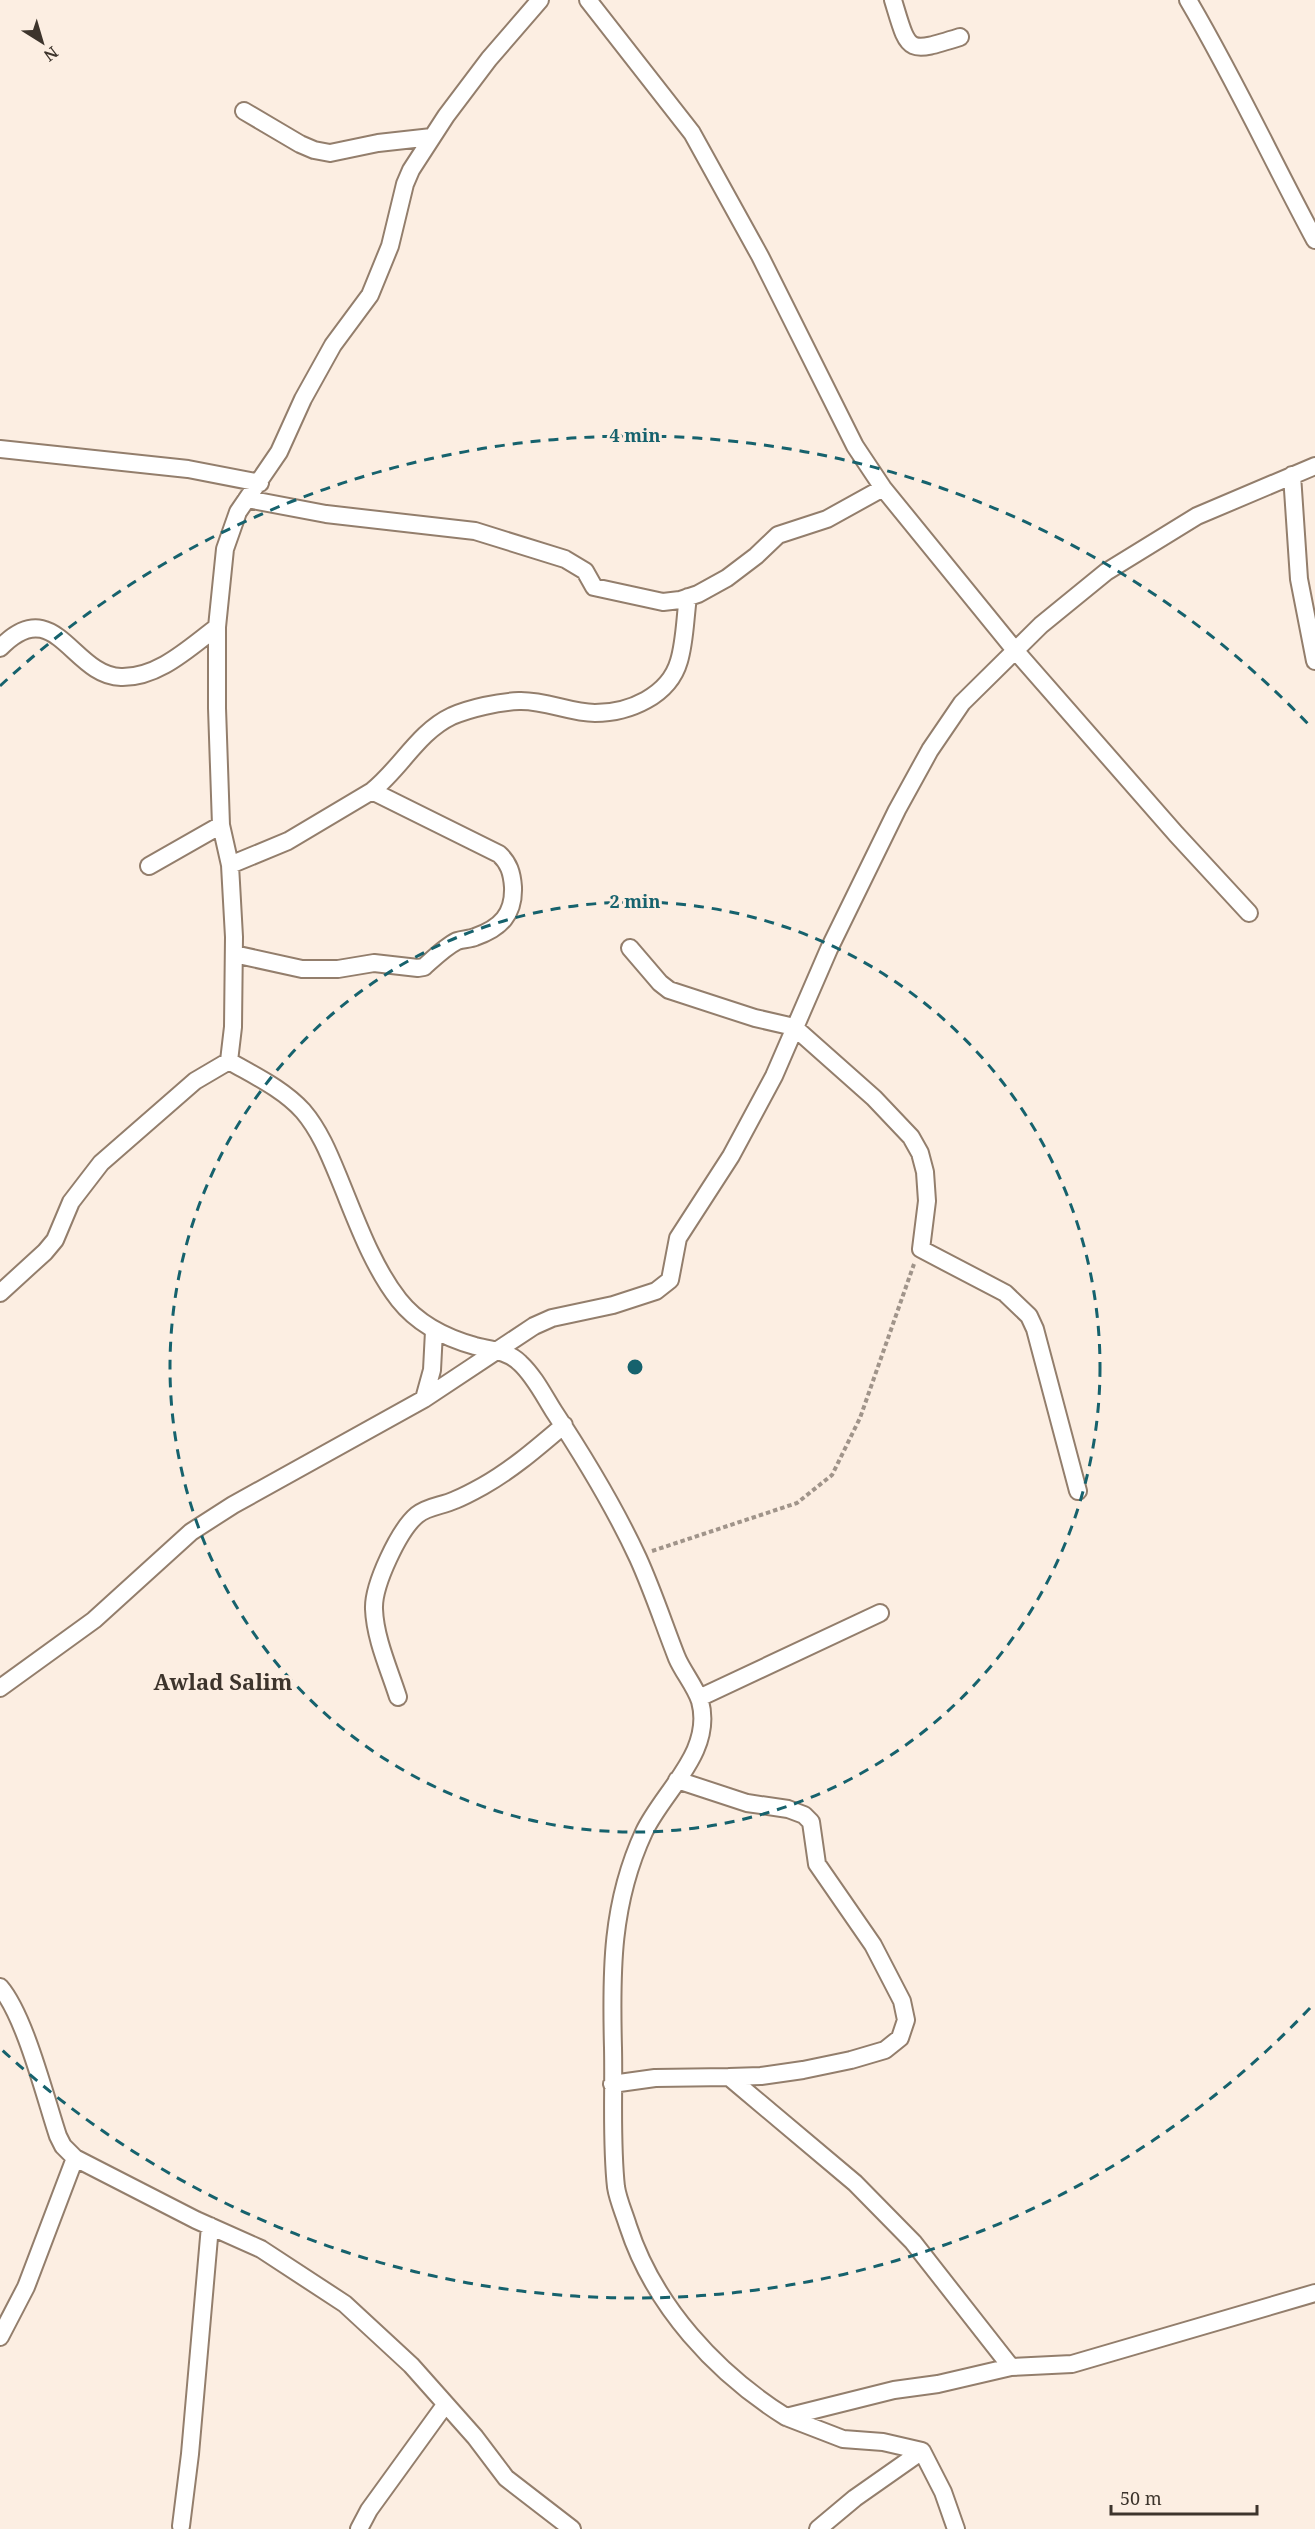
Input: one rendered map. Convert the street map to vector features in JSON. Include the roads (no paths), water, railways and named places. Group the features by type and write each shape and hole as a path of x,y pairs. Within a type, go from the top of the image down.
{"street":[{"path":"229,1061 233,1027 234,954 230,865 221,825 217,627 225,549 238,512 260,483 279,452 303,399 333,345 370,295 390,246 405,184 411,170 489,59 540,0"},
{"path":"588,0 692,133 760,256 855,446 883,488 1014,649 1176,834 1249,913"},
{"path":"893,0 905,40 911,46 920,48 960,37"},
{"path":"1188,0 1235,84 1256,129 1315,240"},
{"path":"244,111 300,144 330,153 378,143 432,137"},
{"path":"0,449 220,473 260,483"},
{"path":"0,1688 94,1620 191,1533 233,1505 424,1399 534,1326 552,1318 613,1305 656,1291 670,1280 678,1238 731,1156 774,1076 829,949 897,810 930,750 962,703 1014,649 1070,600 1136,552 1197,516 1315,466"},
{"path":"1292,475 1299,579 1315,661"},
{"path":"247,499 326,514 475,531 565,559 585,571 594,587 663,602 688,597 715,587 756,556 778,535 827,519 883,488"},
{"path":"230,865 288,841 372,791 382,783 425,734 453,716 519,701 596,713 619,710 654,696 668,680 679,662 688,597"},
{"path":"0,648 8,639 22,633 32,629 45,629 59,637 99,672 120,677 141,675 160,667 217,627"},
{"path":"234,954 302,969 338,969 374,963 418,968 424,967 459,940 473,938 502,923 510,912 513,901 511,870 507,860 372,791"},
{"path":"149,866 221,825"},
{"path":"630,948 660,983 669,990 755,1018 794,1027 874,1098 911,1137 920,1153 925,1172 927,1201 920,1246 923,1252 1005,1293 1029,1316 1035,1329 1078,1491"},
{"path":"0,1293 56,1240 71,1202 100,1163 195,1081 229,1061"},
{"path":"229,1061 267,1081 307,1117 318,1131 356,1221 387,1282 400,1302 434,1331 463,1343 509,1354 519,1361 564,1425 614,1509 637,1556 680,1665 699,1698 703,1729 691,1759 644,1832 622,1895 612,1960 612,2084 616,2190 636,2252 659,2294 696,2342 728,2373 786,2417 843,2439 883,2442 922,2451 943,2492 956,2529"},
{"path":"424,1399 432,1370 434,1331"},
{"path":"398,1697 378,1633 374,1608 376,1587 405,1529 417,1515 427,1509 454,1501 486,1485 530,1454 564,1425"},
{"path":"699,1698 880,1613"},
{"path":"612,2084 655,2078 761,2076 851,2060 885,2050 900,2038 906,2020 902,2001 873,1945 817,1864 811,1822 804,1815 788,1809 747,1803 677,1780"},
{"path":"0,1987 22,2028 58,2136 63,2146 75,2158 261,2249 345,2304 411,2365 475,2437 506,2478 572,2529"},
{"path":"729,2077 855,2183 904,2234 1011,2367"},
{"path":"0,2337 26,2287 75,2158"},
{"path":"181,2526 190,2454 210,2226"},
{"path":"786,2417 894,2390 938,2384 1011,2367 1072,2364 1315,2293"},
{"path":"359,2529 369,2510 445,2405"},
{"path":"818,2529 855,2498 922,2451"}],"district":[{"name":"Awlad Salim","path":"223,1681"}]}
